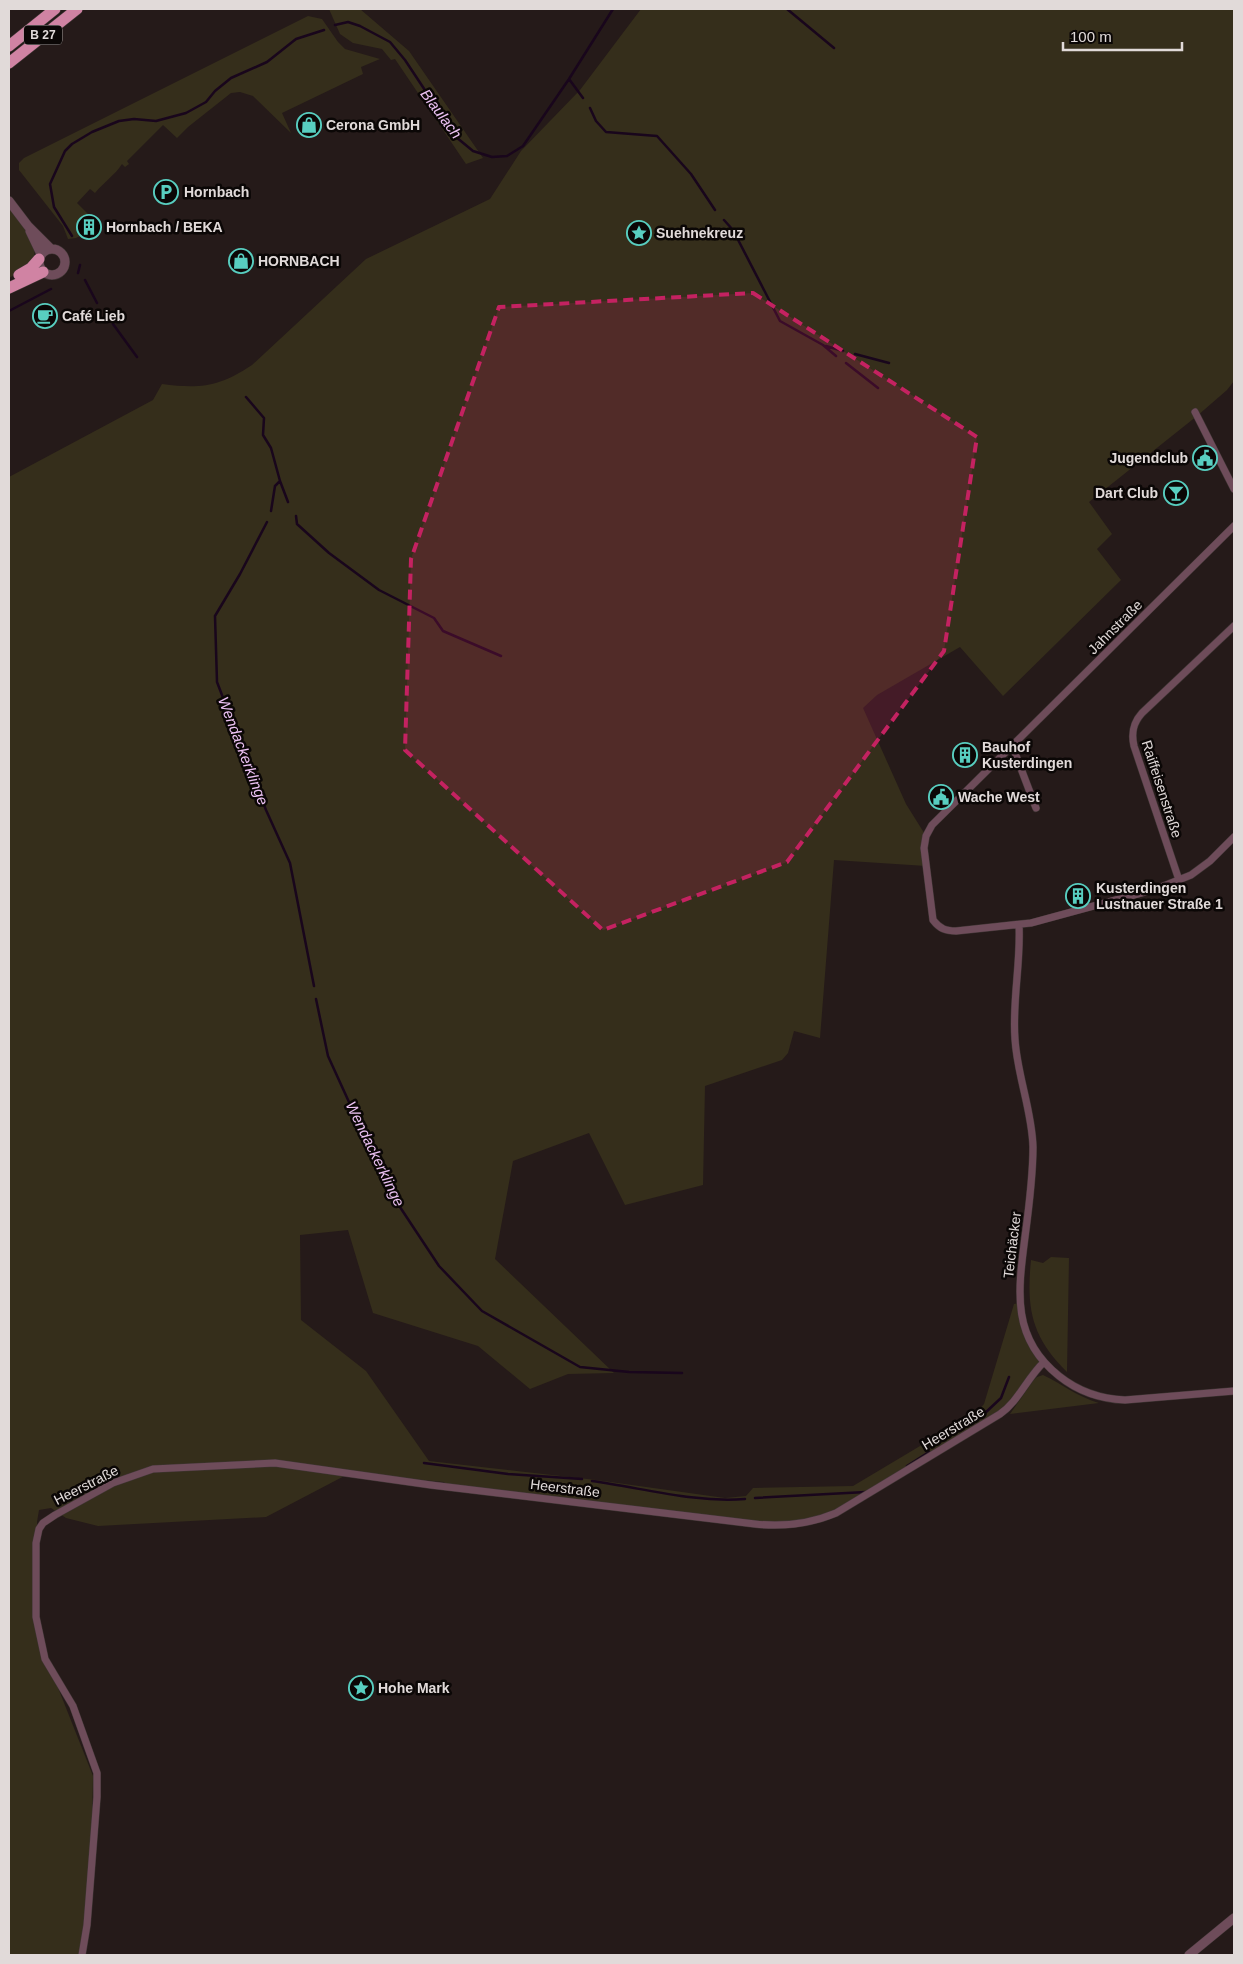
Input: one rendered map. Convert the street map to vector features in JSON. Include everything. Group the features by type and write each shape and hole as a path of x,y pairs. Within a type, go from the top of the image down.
{"highway":[{"name":"B 27","path":"9,46 55,9"},
{"name":"B 27","path":"9,63 77,9"},
{"path":"9,281 31,268 40,257"},
{"path":"9,288 43,272"}],"street":[{"path":"9,201 28,226 50,248 61,252 65,264 59,273 50,275 43,272 39,264 40,257 28,226"},
{"path":"40,257 50,248"},
{"path":"1195,412 1234,489"},
{"name":"Jahnstraße","path":"1019,925 956,931 946,931 938,926 934,920 926,866 924,848 926,836 932,825 1234,526"},
{"name":"Raiffeisenstraße","path":"1179,880 1134,746 1132,739 1134,725 1142,712 1234,626"},
{"path":"1012,745 1036,808"},
{"path":"1019,925 1072,913 1179,880 1191,875 1210,861 1234,837"},
{"name":"Teichäcker","path":"1019,925 1015,1037 1030,1120 1033,1162 1019,1296 1021,1315 1027,1334 1044,1362 1072,1387 1091,1395 1113,1400 1234,1391"},
{"name":"Heerstraße","path":"82,1955 89,1906 97,1774 73,1706 45,1659 36,1617 36,1543 43,1523 55,1515 113,1483 153,1469 275,1463 431,1485 755,1524 778,1526 796,1524 836,1513 1000,1414 1010,1405 1028,1379 1044,1362"},
{"path":"1189,1955 1234,1918"}],"highlighted area":[{"path":"753,293 977,437 944,651 787,862 603,930 405,750 411,559 499,307"}],"shaded area":[{"path":"329,9 360,9 409,51 483,158 466,164 395,59 391,60 382,49 353,43 340,34"},
{"path":"641,9 1234,9 1234,381 1227,390 1197,416 1089,502 1112,534 1097,549 1121,580 1003,696 960,647 877,695 863,708 906,804 926,836 926,866 834,860 820,1038 794,1031 788,1053 782,1060 705,1086 703,1185 625,1205 589,1133 513,1161 495,1259 614,1373 568,1374 530,1389 478,1346 373,1313 348,1230 300,1235 301,1320 366,1371 429,1461 596,1480 725,1498 746,1496 753,1488 853,1486 977,1412 984,1404 1014,1304 1019,1303 1021,1315 1044,1362 1010,1405 836,1513 786,1525 449,1487 444,1482 350,1473 266,1517 98,1526 66,1518 51,1508 39,1510 37,1522 38,1617 47,1660 93,1776 92,1825 83,1955 9,1955 9,477 153,400 162,384 209,385 240,372 252,365 366,259 490,199 521,151 580,90"},
{"path":"308,16 322,19 345,49 380,59 361,67 363,74 282,113 291,133 253,96 240,92 231,93 177,138 163,125 127,161 129,164 125,167 122,164 95,193 90,189 77,203 100,226 76,238 68,239 63,226 19,170 19,163 24,158"},
{"path":"9,208 31,237 34,254 32,261 26,268 9,278"},
{"path":"1051,1257 1069,1258 1067,1372 1046,1347 1034,1322 1031,1308 1031,1260 1043,1263"},
{"path":"1043,1375 1077,1394 1099,1403 1010,1414 1033,1381"}],"waterway":[{"name":"Blaulach","path":"335,25 348,22 360,26 390,42 405,60 456,137 473,151 492,157 507,156 523,146 569,79 613,9"},
{"path":"787,9 834,48"},
{"name":"Blaulach","path":"72,236 54,207 50,184 65,151 72,144 92,132 119,121 134,119 156,121 186,113 206,102 215,91 231,78 267,62 296,39 324,30"},
{"path":"569,79 583,98"},
{"path":"590,108 596,121 606,132 657,136 691,174 715,210"},
{"path":"724,220 733,230 780,321 823,345 836,356"},
{"name":"Blaulach","path":"78,273 80,265"},
{"name":"Wendackerklinge","path":"85,280 97,303"},
{"name":"Blaulach","path":"9,311 51,289"},
{"name":"Wendackerklinge","path":"113,324 137,357"},
{"path":"826,346 843,351"},
{"path":"855,354 889,363"},
{"path":"846,363 878,388"},
{"name":"Wendackerklinge","path":"246,397 264,418 263,435 271,448 280,481 275,486 271,511"},
{"path":"280,481 288,502"},
{"path":"296,516 297,524 329,553 379,590 434,618 443,631 501,656"},
{"name":"Wendackerklinge","path":"267,522 240,574 215,616 217,682 266,810 290,863 314,986"},
{"name":"Wendackerklinge","path":"316,999 328,1056 390,1192 439,1266 482,1311 580,1367 629,1372 682,1373"},
{"path":"985,1413 1001,1398 1009,1377"},
{"path":"907,1466 929,1452"},
{"path":"424,1463 508,1474 582,1479"},
{"path":"592,1481 688,1497 726,1500 745,1499"},
{"path":"755,1498 866,1492"}],"place":[{"name":"Cerona GmbH","path":"309,125"},
{"name":"Hornbach","path":"166,192"},
{"name":"Hornbach / BEKA","path":"89,227"},
{"name":"Suehnekreuz","path":"639,233"},
{"name":"HORNBACH","path":"241,261"},
{"name":"Café Lieb","path":"45,316"},
{"name":"Jugendclub","path":"1205,458"},
{"name":"Dart Club","path":"1176,493"},
{"name":"Bauhof Kusterdingen","path":"965,755"},
{"name":"Wache West","path":"941,797"},
{"name":"Kusterdingen Lustnauer Straße 1","path":"1078,896"},
{"name":"Hohe Mark","path":"361,1688"}]}
